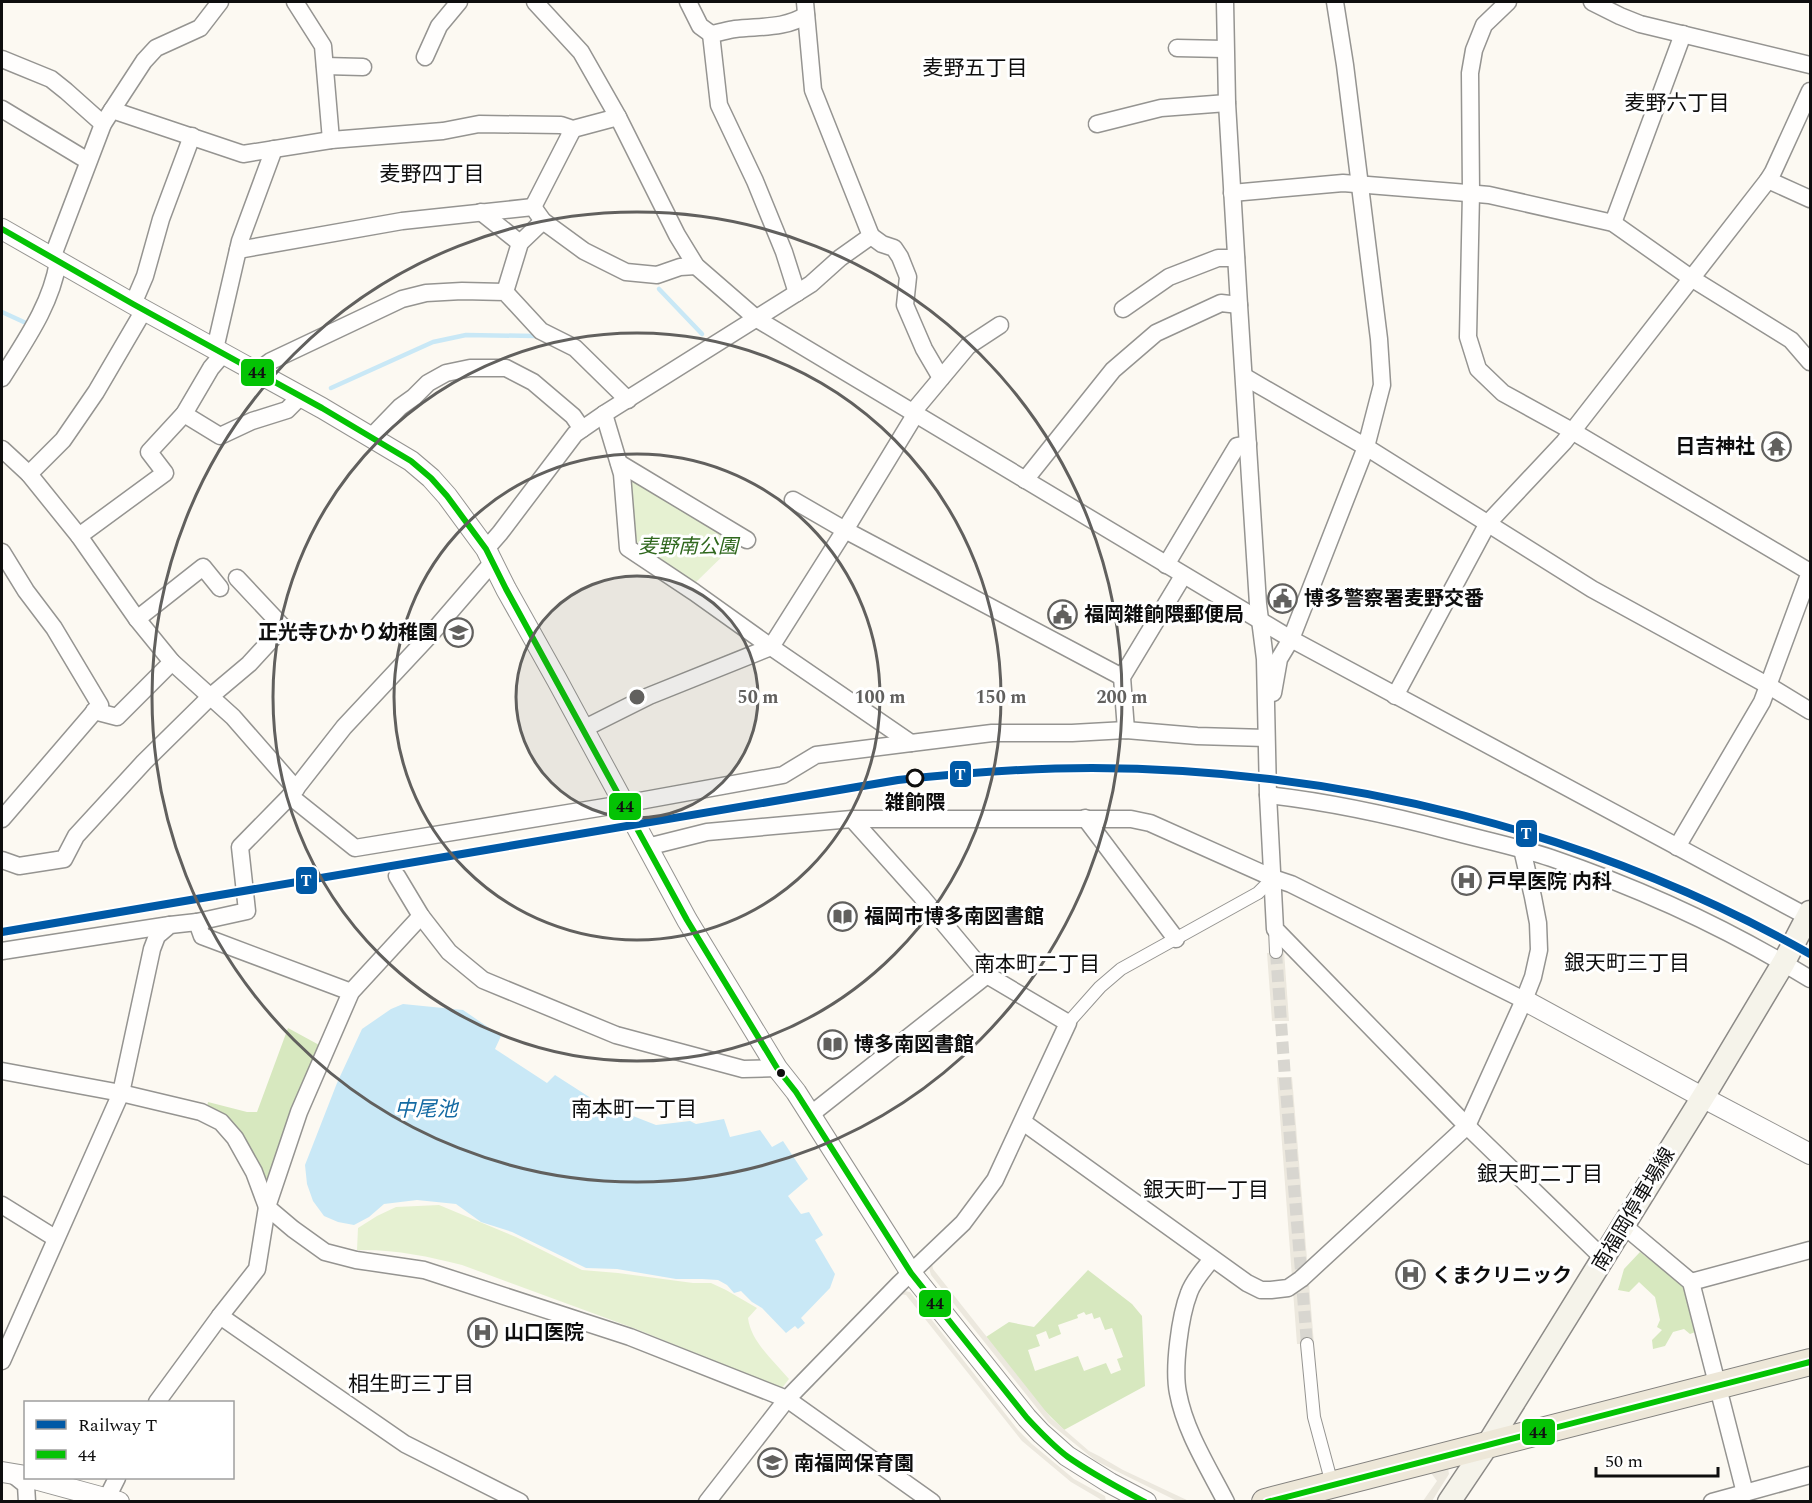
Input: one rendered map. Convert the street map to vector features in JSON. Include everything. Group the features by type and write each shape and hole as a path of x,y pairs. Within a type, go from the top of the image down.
{"main road":[{"name":"南福岡停車場線","path":"1449,1502 1488,1444 1702,1097 1784,962 1809,914"},
{"path":"1265,1502 1334,1493 1488,1444 1810,1362"}],"street":[{"path":"2,378 33,330 55,281 55,260 88,160 107,117 144,61 156,48 200,28 220,2"},
{"path":"295,2 323,46 331,140"},
{"path":"425,57 439,26 459,2"},
{"path":"535,2 581,52 618,117 677,235 696,266 758,319 1291,639 1677,847 1809,914"},
{"path":"688,2 700,26 711,34 736,29 767,27 798,20 805,8"},
{"path":"1224,2 1224,49 1236,258 1258,604 1265,659 1268,795 1276,952"},
{"path":"1266,738 1279,659 1291,639 1366,447 1379,400 1382,377 1345,65 1335,2"},
{"path":"1508,2 1484,25 1474,50 1470,73 1471,193 1468,337 1478,369 1503,393 1572,431 1810,572 1762,702 1677,847"},
{"path":"1592,2 1640,24 1810,65"},
{"path":"805,8 813,90 870,236 894,248 900,257 908,277 905,305 924,349 941,378"},
{"path":"711,34 719,105 755,182 798,293"},
{"path":"1613,223 1683,34"},
{"path":"1177,48 1224,49"},
{"path":"2,59 51,79 107,117 192,136 243,154 331,140 443,131 479,124 561,125 573,129 618,117"},
{"path":"325,66 363,67"},
{"path":"1395,696 1488,523 1564,442 1768,180 1810,91"},
{"path":"1097,124 1161,108 1227,103"},
{"path":"2,109 88,160"},
{"path":"533,207 573,129"},
{"path":"29,474 63,440 96,392 138,307 144,276 161,219 192,136"},
{"path":"79,536 165,473 149,452 184,414 219,352 240,241 274,149"},
{"path":"1768,180 1810,199"},
{"path":"1232,193 1343,183 1471,193 1613,223 1691,278 1791,340 1810,362"},
{"path":"533,207 543,221 584,251 626,272 657,275 680,267 696,266"},
{"path":"238,250 402,221 533,207"},
{"path":"481,212 520,243"},
{"path":"505,292 520,243 543,221"},
{"path":"2,229 371,437 411,461 447,495 489,556 687,920 777,1068 796,1092 911,1273 997,1382 1041,1433 1111,1492 1146,1502"},
{"path":"2,951 196,922 247,911 240,847 293,792 344,728 423,643 489,556 500,533 575,434 798,293 870,236"},
{"path":"1123,309 1169,277 1218,258 1236,258"},
{"path":"255,372 271,361 402,299 426,293 505,292 541,331 575,348 628,399"},
{"path":"1025,480 1113,370 1156,333 1221,303 1239,305"},
{"path":"583,729 649,696 771,647 845,530 914,414 968,346 1000,325"},
{"path":"371,437 400,407 428,383 446,373 470,368 506,368 533,382 573,416 582,429"},
{"path":"1245,377 1366,447 1592,589 1810,711"},
{"path":"184,414 220,436 287,410 301,396"},
{"path":"604,414 622,474 628,548 911,743"},
{"path":"1166,565 1237,446 1248,444"},
{"path":"2,449 29,474 79,536 136,619 172,662 234,717 293,792 355,848 783,775 816,755 992,733 1126,730 1197,736 1266,738"},
{"path":"619,463 747,540"},
{"path":"793,500 1122,677"},
{"path":"2,552 26,591 54,628 100,705 2,819"},
{"path":"136,619 203,567 220,588"},
{"path":"1126,730 1122,677 1184,576"},
{"path":"2,860 19,866 64,859 76,836 144,762 211,696 249,664 283,627 237,578"},
{"path":"94,711 117,717 172,662"},
{"path":"1268,795 1308,799 1378,812 1551,858 1670,904 1784,962 1810,979"},
{"path":"647,847 707,832 852,819 1085,818 1131,819 1150,823 1291,884 1524,1000 1810,1154"},
{"path":"1085,818 1176,939"},
{"path":"852,819 987,975 1068,1023"},
{"path":"1023,1122 1247,1283 1261,1290 1288,1288 1301,1279 1467,1126 1524,1000 1533,977 1539,950 1538,923 1522,849"},
{"path":"397,876 421,916 449,952 483,980 616,1035 743,1069 777,1068"},
{"path":"707,1502 787,1399 963,1223 995,1180 1068,1023 1100,987 1121,969 1258,893 1273,878"},
{"path":"158,1401 257,1269 267,1208 299,1112 351,992 421,916"},
{"path":"196,922 202,936 351,992"},
{"path":"2,1361 55,1238 122,1093 152,949 157,936 170,925"},
{"path":"1275,929 1467,1126 1603,1258"},
{"path":"810,1115 987,975"},
{"path":"2,1071 122,1093 201,1112 221,1122 235,1137 254,1172 267,1208 292,1229 326,1252 356,1260 424,1270 630,1337 787,1399 932,1502"},
{"path":"2,1205 55,1238"},
{"path":"1623,1225 1691,1282 1745,1493"},
{"path":"1691,1282 1810,1250"},
{"path":"1212,1259 1190,1291 1182,1319 1178,1348 1177,1390 1183,1413 1226,1502"},
{"path":"220,1316 405,1444 520,1502"},
{"path":"1307,1344 1314,1417 1334,1493"},
{"path":"2,1454 13,1474 26,1485 27,1502"},
{"path":"1712,1502 1810,1475"},
{"path":"35,1479 113,1500 117,1479"}],"green space":[{"name":"麦野南公園","path":"629,478 737,542 694,584 634,543"},
{"path":"288,1028 321,1046 269,1189 207,1108 208,1102 247,1112 257,1112"},
{"path":"439,1205 516,1237 582,1270 693,1283 711,1283 726,1290 757,1308 748,1318 750,1327 764,1351 789,1379 782,1388 636,1329 462,1265 410,1254 357,1250 358,1228 377,1216 396,1207"},
{"path":"1640,1252 1689,1290 1698,1331 1690,1334 1684,1329 1673,1332 1665,1346 1653,1349 1652,1340 1662,1330 1657,1327 1660,1320 1655,1297 1639,1282 1629,1292 1618,1290 1624,1269"},
{"path":"1088,1270 1132,1304 1142,1316 1145,1386 1064,1430 1043,1409 986,1337 1009,1322 1034,1327","holes":["1084,1312 1086,1315 1092,1313 1094,1319 1100,1317 1105,1330 1112,1328 1123,1357 1117,1359 1121,1370 1111,1374 1106,1363 1084,1371 1078,1356 1035,1371 1028,1350 1040,1346 1036,1335 1046,1331 1049,1339 1061,1334 1058,1325 1078,1318 1077,1315"]}],"shaded area":[{"path":"1284,951 1289,1021 1272,1021 1267,953"},
{"path":"1277,1077 1292,1077 1314,1344 1297,1344"},
{"path":"932,1262 933,1269 1051,1418 1089,1451 1189,1501 1177,1501 1096,1461 1048,1422 931,1275 929,1268"},
{"path":"905,1291 910,1292 1018,1430 1074,1479 1105,1496 1106,1501 1101,1501 1071,1482 1022,1441 906,1295 900,1294"},
{"path":"1448,1468 1449,1474 1432,1501 1423,1501 1437,1481 1431,1473 1350,1494 1352,1488"}],"water":[{"name":"中尾池","path":"403,1004 463,1010 501,1036 495,1049 547,1083 555,1075 597,1102 656,1125 690,1121 696,1124 724,1119 730,1137 760,1130 772,1147 783,1141 808,1179 788,1196 801,1214 809,1212 823,1235 815,1240 835,1274 830,1288 801,1318 805,1323 798,1329 795,1326 786,1333 762,1308 741,1291 734,1293 718,1280 676,1279 617,1269 586,1268 512,1232 481,1222 456,1204 417,1200 384,1204 369,1217 354,1225 324,1216 313,1201 307,1184 305,1165 337,1083 362,1029 391,1009"}],"waterway":[{"path":"659,289 702,334"},
{"path":"2,312 26,323"},
{"path":"331,388 433,342 466,335 535,336"}],"tunnel":[{"path":"1276,952 1307,1344"}],"rail line":[{"name":"T","path":"2,932 898,780 995,771 1092,768 1186,771 1279,780 1372,795 1463,815 1553,841 1641,873 1727,911 1810,954"}],"transit line":[{"name":"44","path":"2,229 322,408 411,461 431,478 486,549 687,920 777,1068 796,1092 911,1273 1027,1418 1047,1439 1077,1463 1145,1502"},
{"name":"44","path":"1267,1502 1810,1362"}],"place":[{"name":"日吉神社","path":"1776,446"},
{"name":"博多警察署麦野交番","path":"1283,598"},
{"name":"福岡雑餉隈郵便局","path":"1063,614"},
{"name":"正光寺ひかり幼稚園","path":"459,632"},
{"name":"雑餉隈","path":"915,778"},
{"name":"戸早医院 内科","path":"1466,881"},
{"name":"福岡市博多南図書館","path":"843,916"},
{"name":"博多南図書館","path":"833,1044"},
{"name":"くまクリニック","path":"1411,1275"},
{"name":"山口医院","path":"483,1332"},
{"name":"南福岡保育園","path":"773,1463"}],"district":[{"name":"麦野五丁目","path":"975,68"},
{"name":"麦野六丁目","path":"1677,103"},
{"name":"麦野四丁目","path":"432,174"},
{"name":"銀天町三丁目","path":"1627,963"},
{"name":"南本町二丁目","path":"1037,964"},
{"name":"南本町一丁目","path":"634,1109"},
{"name":"銀天町二丁目","path":"1540,1174"},
{"name":"銀天町一丁目","path":"1206,1190"},
{"name":"相生町三丁目","path":"411,1384"}]}
